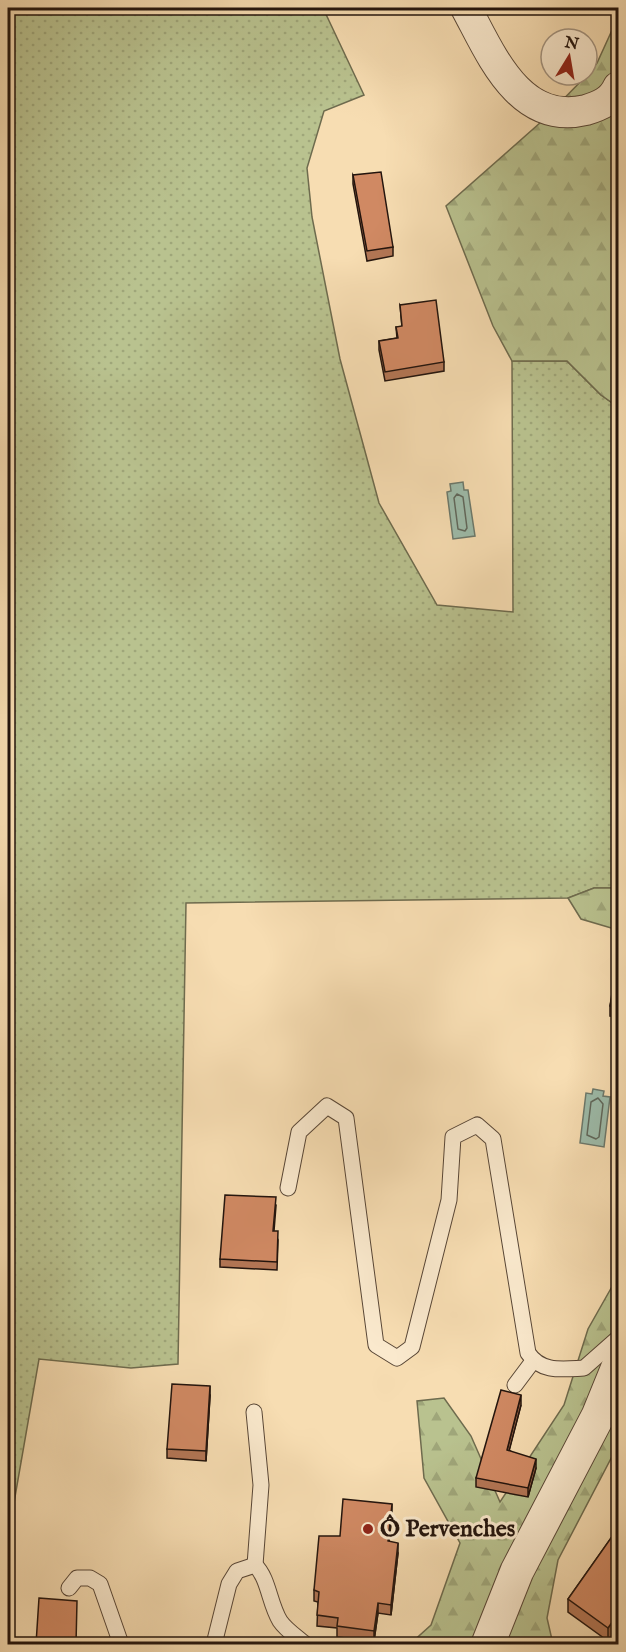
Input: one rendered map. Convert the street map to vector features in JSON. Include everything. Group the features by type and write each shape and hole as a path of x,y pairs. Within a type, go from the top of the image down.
{"street":[{"path":"466,8 499,69 519,94 537,105 578,112 601,106 618,87"},
{"path":"488,1644 517,1571 598,1416 618,1367"}],"lane":[{"path":"288,1188 300,1132 327,1106 346,1118 376,1345 397,1358 412,1347 415,1336 449,1200 453,1137 477,1125 493,1139 528,1353 533,1361 548,1369 584,1368 618,1338"},
{"path":"515,1385 533,1361"},
{"path":"254,1412 261,1485 255,1565 264,1574 267,1592 281,1622 305,1644"},
{"path":"214,1644 229,1584 237,1571 255,1565"},
{"path":"69,1588 77,1578 90,1578 100,1584 121,1644"}],"green space":[{"path":"8,8 323,8 364,95 324,111 307,168 312,217 340,359 379,503 437,605 513,612 512,361 567,361 601,395 618,407 618,888 594,888 568,898 186,903 178,1364 131,1368 39,1359 8,1537"},
{"path":"618,17 618,407 601,395 567,361 512,361 493,326 446,206 541,122 575,87 599,87 599,59"},
{"path":"594,888 618,888 618,930 581,919 568,898"},
{"path":"618,1276 618,1445 558,1560 547,1618 553,1644 410,1644 431,1625 460,1543 424,1478 417,1401 444,1398 471,1436 500,1502 564,1405 588,1329"},
{"path":"8,1543 11,1644 8,1644"}],"water":[{"path":"463,482 464,490 468,490 475,536 453,539 447,492 451,491 450,484"},
{"path":"593,1089 604,1091 603,1096 610,1097 604,1147 580,1143 586,1093 592,1094"}],"building":[{"path":"381,172 393,247 367,251 353,175"},
{"path":"436,300 444,362 385,372 379,341 398,338 396,327 402,326 400,305"},
{"path":"616,968 618,968 618,1008 610,1006"},
{"path":"225,1195 276,1197 273,1231 278,1231 277,1262 220,1259"},
{"path":"172,1384 210,1386 206,1451 167,1449"},
{"path":"501,1390 521,1395 507,1450 536,1459 528,1488 476,1478"},
{"path":"343,1499 392,1504 388,1541 398,1543 391,1605 378,1603 374,1631 337,1626 338,1618 317,1615 319,1592 314,1590 319,1536 340,1536"},
{"path":"618,1528 618,1589 614,1595 618,1598 618,1614 608,1628 568,1599"},
{"path":"39,1598 77,1601 76,1644 36,1644"}],"place":[{"name":"Ô Pervenches","path":"368,1529"}]}
